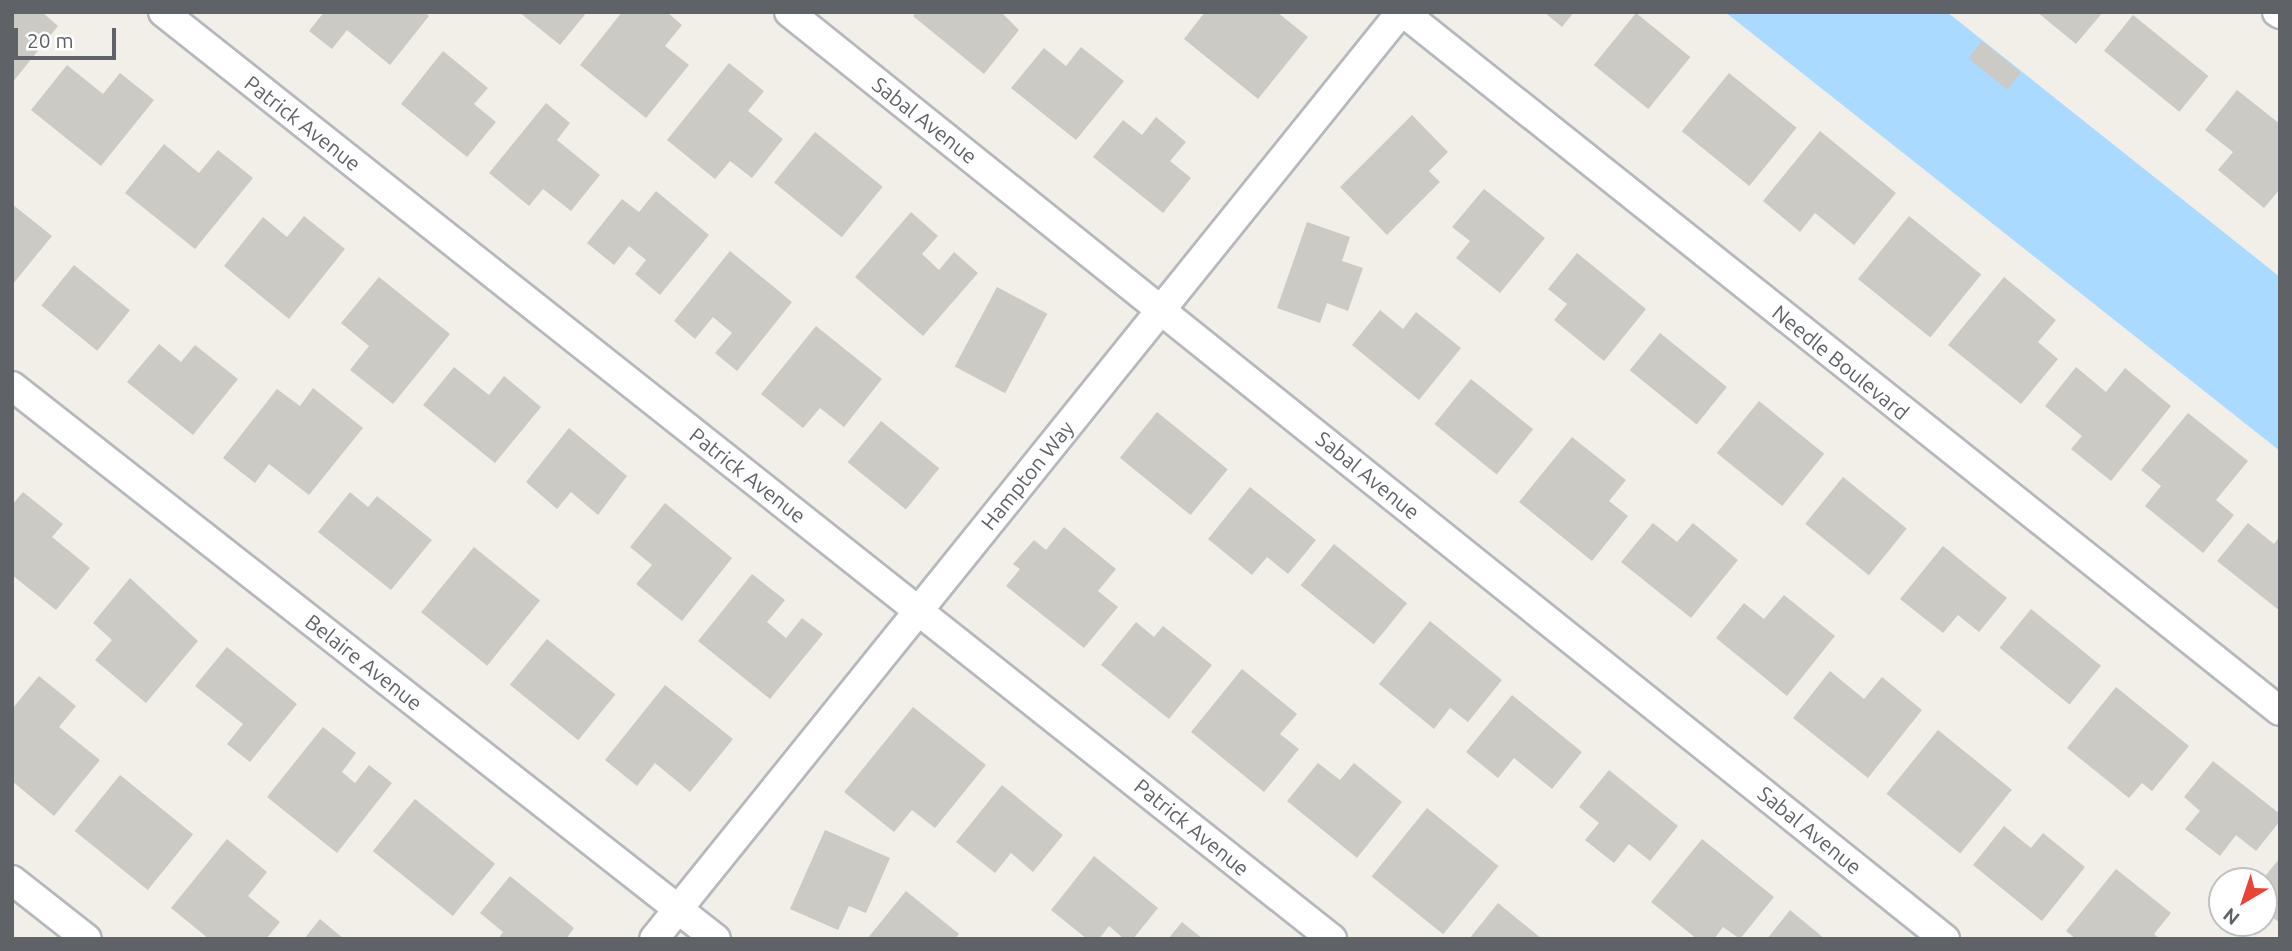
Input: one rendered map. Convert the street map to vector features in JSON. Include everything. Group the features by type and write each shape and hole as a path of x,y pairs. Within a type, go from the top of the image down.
{"street":[{"name":"Patrick Avenue","path":"163,12 1332,939"},
{"name":"Sabal Avenue","path":"789,12 1945,939"},
{"name":"Hampton Way","path":"654,939 917,609 1402,12"},
{"name":"Needle Boulevard","path":"1402,12 2280,711"},
{"name":"Belaire Avenue","path":"12,386 716,939"},
{"path":"12,880 87,939"}],"water":[{"path":"1725,12 1947,12 2280,277 2280,451"}],"building":[{"path":"12,12 42,12 58,26 12,83"},
{"path":"324,12 424,12 429,16 390,65 347,30 332,49 309,31"},
{"path":"519,12 587,12 560,45"},
{"path":"622,12 667,12 682,25 665,46 689,65 646,118 580,65"},
{"path":"916,12 1001,12 1019,30 984,74 913,16"},
{"path":"1205,12 1277,12 1308,37 1258,99 1184,39"},
{"path":"1544,12 1574,12 1562,27"},
{"path":"2037,12 2103,12 2076,44"},
{"path":"1636,13 1690,57 1648,109 1594,65"},
{"path":"2133,15 2208,76 2179,112 2104,51"},
{"path":"1982,41 2021,72 2007,90 1968,58"},
{"path":"1081,47 1124,81 1076,140 1011,88 1044,48 1066,66"},
{"path":"443,51 488,88 474,104 496,122 467,157 401,104"},
{"path":"729,63 764,91 748,111 783,139 752,178 730,161 715,179 667,140"},
{"path":"67,65 103,94 120,73 154,100 101,166 31,110"},
{"path":"1729,73 1797,128 1749,186 1682,131"},
{"path":"2237,90 2280,124 2280,189 2264,208 2218,170 2233,152 2205,130"},
{"path":"546,103 570,123 557,140 600,175 571,211 543,189 529,206 489,173"},
{"path":"1412,115 1448,152 1429,171 1440,182 1387,235 1340,187"},
{"path":"1156,117 1186,142 1170,161 1191,178 1163,213 1093,157 1123,120 1142,135"},
{"path":"1820,131 1896,193 1854,245 1815,213 1800,232 1763,201"},
{"path":"815,132 883,187 842,237 774,183"},
{"path":"164,144 199,173 218,150 253,178 195,249 125,193"},
{"path":"1484,189 1545,238 1500,293 1456,258 1470,241 1452,227"},
{"path":"656,191 709,235 660,295 635,274 646,260 629,246 614,265 587,243 622,199 639,212"},
{"path":"12,204 52,236 12,285"},
{"path":"911,212 938,236 922,254 939,270 954,252 978,273 923,336 855,277"},
{"path":"304,216 345,249 289,319 224,266 263,217 287,237"},
{"path":"1909,216 1981,275 1930,337 1858,279"},
{"path":"1307,222 1350,237 1342,261 1363,268 1348,311 1327,303 1320,323 1277,308"},
{"path":"730,251 792,302 737,371 715,353 732,333 713,317 695,339 674,321"},
{"path":"1577,253 1646,309 1604,361 1554,320 1567,304 1548,289"},
{"path":"74,265 130,310 97,351 41,305"},
{"path":"379,277 450,334 393,404 350,370 369,346 341,323"},
{"path":"2004,277 2056,320 2038,342 2058,359 2021,404 1948,345"},
{"path":"997,287 1047,314 1005,393 955,366"},
{"path":"1380,310 1403,329 1416,312 1461,348 1419,400 1352,345"},
{"path":"816,326 882,379 844,427 820,408 803,428 761,394"},
{"path":"1660,333 1727,387 1697,424 1630,370"},
{"path":"159,344 181,362 195,345 238,379 193,435 127,382"},
{"path":"454,367 489,395 504,376 541,407 495,463 423,405"},
{"path":"2076,367 2106,392 2125,368 2171,406 2111,481 2071,449 2082,436 2045,406"},
{"path":"1471,379 1533,429 1497,474 1434,424"},
{"path":"313,388 363,428 309,495 269,464 255,483 223,458 277,389 300,406"},
{"path":"1759,401 1824,454 1782,506 1717,453"},
{"path":"1157,412 1228,469 1191,515 1120,458"},
{"path":"2188,413 2248,461 2216,500 2234,515 2203,553 2145,506 2161,486 2141,470"},
{"path":"881,421 939,468 906,509 848,462"},
{"path":"569,428 627,476 598,515 571,492 557,509 526,482"},
{"path":"1572,437 1626,480 1609,501 1628,516 1592,561 1519,502"},
{"path":"1843,477 1907,529 1869,575 1805,524"},
{"path":"1250,487 1316,540 1288,574 1267,557 1252,575 1208,539"},
{"path":"23,492 63,524 52,537 90,568 56,610 12,575 12,505"},
{"path":"350,492 368,507 377,496 432,540 391,590 318,532"},
{"path":"665,503 732,558 682,621 636,584 652,565 630,547"},
{"path":"1653,523 1677,542 1693,523 1738,560 1691,618 1621,562"},
{"path":"2248,523 2274,544 2280,536 2280,611 2217,561"},
{"path":"1064,527 1116,569 1098,591 1118,607 1084,648 1006,586 1020,569 1013,564 1034,540 1046,550"},
{"path":"1334,544 1407,603 1374,644 1301,585"},
{"path":"1943,546 2007,598 1979,632 1958,615 1943,633 1900,599"},
{"path":"474,547 540,600 487,666 421,612"},
{"path":"752,574 785,600 767,622 786,638 802,618 823,634 770,699 698,641"},
{"path":"130,578 198,641 146,703 95,660 112,640 93,623"},
{"path":"1784,595 1835,636 1787,696 1716,638 1744,603 1764,619"},
{"path":"2031,609 2101,666 2069,704 2000,648"},
{"path":"1430,621 1502,680 1468,722 1450,708 1434,729 1379,684"},
{"path":"1136,622 1154,637 1163,626 1212,665 1169,719 1101,665"},
{"path":"547,639 615,694 578,740 510,685"},
{"path":"227,647 297,704 250,762 227,744 243,724 195,686"},
{"path":"1242,669 1297,714 1280,734 1299,749 1264,792 1191,732"},
{"path":"1830,671 1864,699 1882,677 1922,710 1868,778 1793,718"},
{"path":"39,676 76,706 59,727 100,760 54,816 12,781 12,709"},
{"path":"665,685 733,739 690,792 655,763 637,786 605,760"},
{"path":"2116,687 2189,746 2152,791 2142,783 2129,798 2067,748"},
{"path":"1512,695 1582,752 1552,789 1514,758 1498,778 1466,752"},
{"path":"913,707 986,765 935,828 912,810 894,832 844,792"},
{"path":"323,727 356,753 342,772 355,783 369,765 392,783 337,853 267,797"},
{"path":"1938,730 2012,790 1960,854 1886,794"},
{"path":"2213,761 2280,814 2280,821 2256,851 2236,835 2220,856 2185,829 2200,811 2184,797"},
{"path":"1318,763 1340,780 1354,763 1402,802 1357,858 1287,801"},
{"path":"1609,770 1678,826 1650,861 1629,844 1614,863 1585,840 1599,823 1579,807"},
{"path":"120,775 193,834 148,890 75,831"},
{"path":"1002,785 1063,835 1033,872 1011,853 995,873 956,842"},
{"path":"415,799 495,864 453,916 373,851"},
{"path":"1427,808 1498,866 1443,934 1372,876"},
{"path":"2004,826 2031,848 2043,833 2085,867 2042,921 1973,865"},
{"path":"825,830 890,858 866,913 849,906 838,930 790,909"},
{"path":"227,839 267,872 248,896 280,922 266,939 209,939 171,908"},
{"path":"1702,839 1774,897 1740,939 1723,927 1714,939 1697,939 1651,902"},
{"path":"1094,856 1158,908 1133,939 1124,939 1109,926 1099,939 1087,939 1051,910"},
{"path":"2280,858 2280,923 2278,867 2273,867"},
{"path":"2116,869 2171,913 2154,934 2160,939 2076,939 2066,931"},
{"path":"510,876 574,928 566,939 498,939 503,932 480,913"},
{"path":"906,891 959,934 955,939 867,939"},
{"path":"1498,903 1542,939 1469,939"},
{"path":"1790,910 1825,939 1767,939"},
{"path":"320,919 344,939 304,939"},
{"path":"1182,922 1203,939 1168,939"}]}
